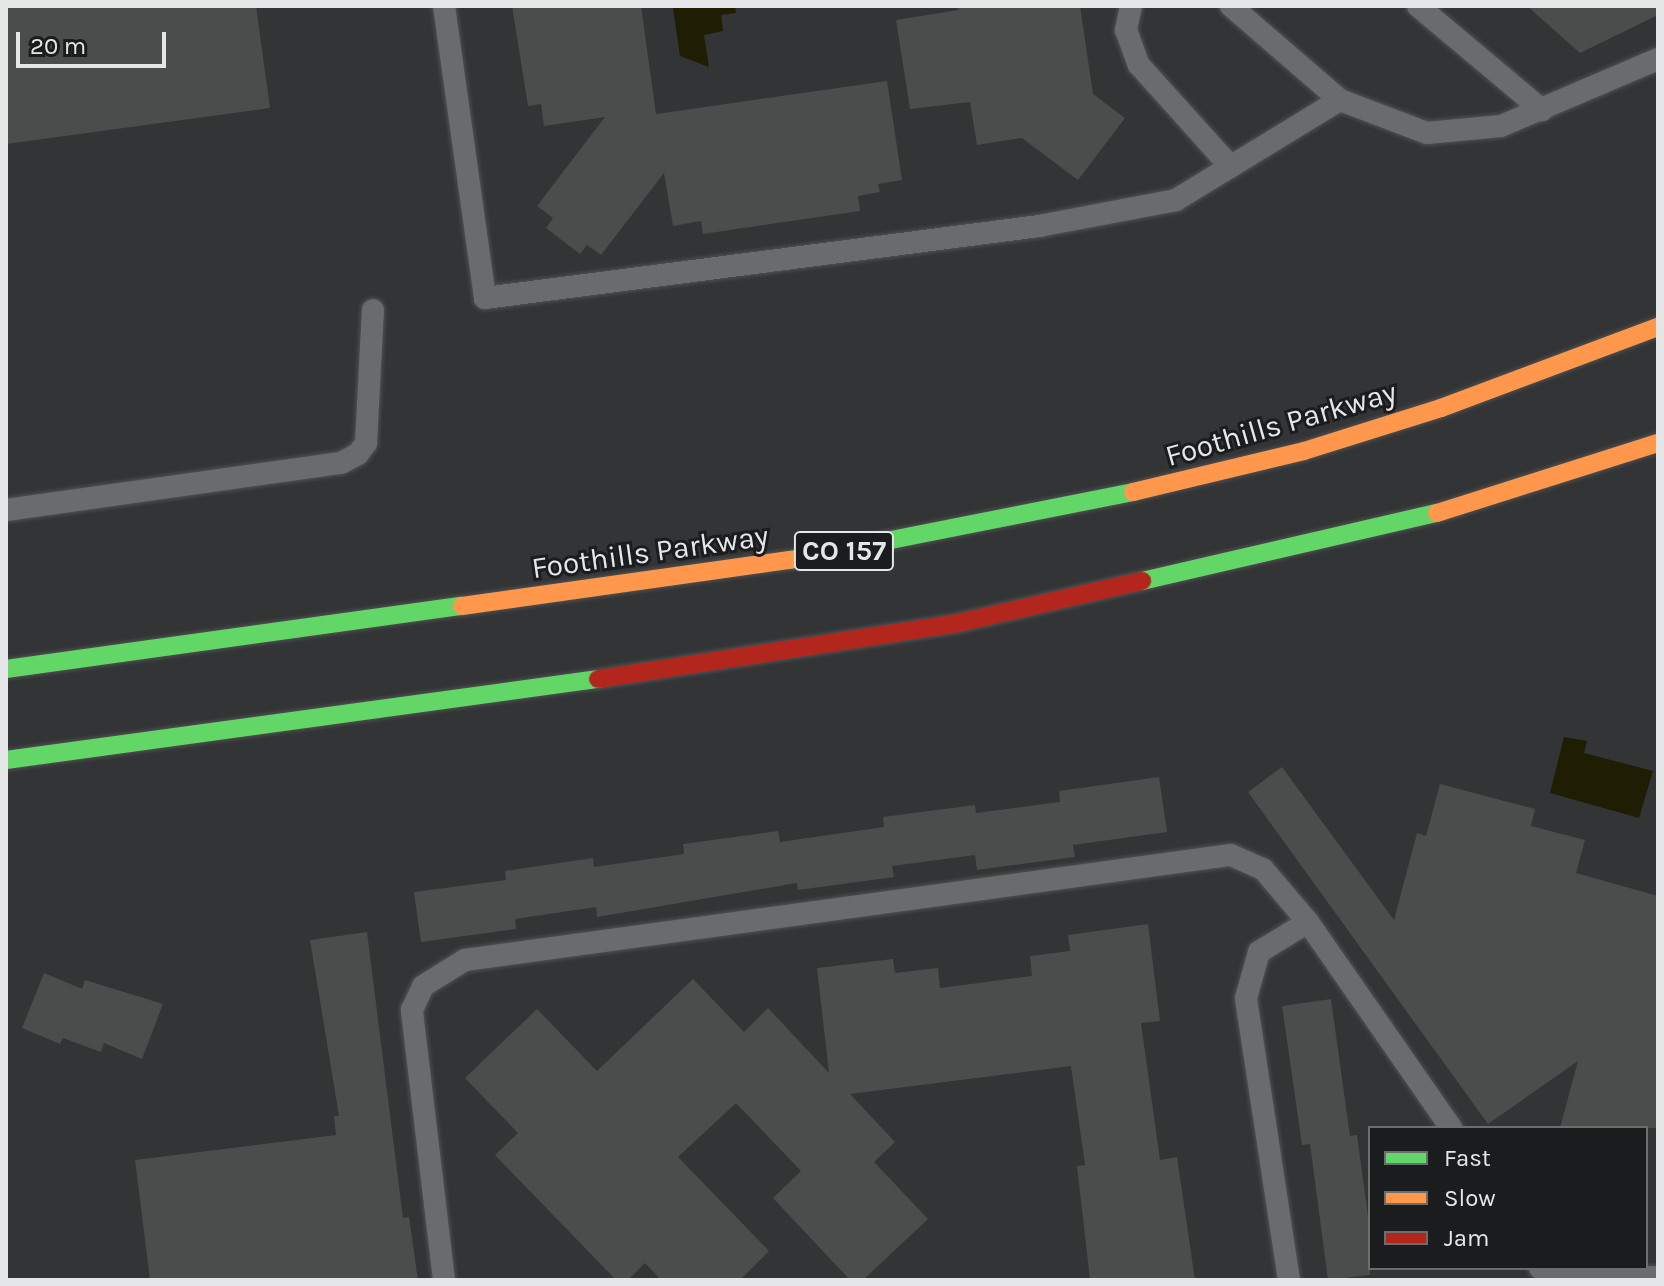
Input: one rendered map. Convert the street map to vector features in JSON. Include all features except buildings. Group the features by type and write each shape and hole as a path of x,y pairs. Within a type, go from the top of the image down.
{"highway":[{"name":"Foothills Parkway","path":"6,669 770,564 1042,514 1304,451 1441,408 1658,327"},
{"path":"6,760 689,666 958,623 1415,520 1658,443"}],"lane":[{"path":"444,6 485,298 1039,226 1176,200 1340,100"},
{"path":"1131,6 1126,30 1139,65 1231,167"},
{"path":"1231,6 1340,100 1427,133 1501,126 1658,59"},
{"path":"1418,6 1542,110"},
{"path":"6,510 341,463 358,454 366,443 373,310"},
{"path":"444,1280 412,1010 423,986 465,960 1231,855 1263,869 1308,922 1450,1126"},
{"path":"1289,1280 1246,998 1259,952 1308,922"},
{"path":"1546,1270 1575,1279 1658,1277"}],"shaded area":[{"path":"735,6 736,13 721,15 723,31 704,35 709,67 680,56 673,8"},
{"path":"1564,737 1587,741 1584,753 1653,771 1639,818 1550,793"}],"traffic: fast":[{"path":"790,560 1133,492"},
{"path":"1142,581 1437,513"},
{"path":"6,669 462,606"},
{"path":"6,760 598,679"}],"traffic: slow":[{"path":"1133,492 1304,451 1441,408 1658,327"},
{"path":"1437,513 1658,443"},
{"path":"462,606 790,560"}],"traffic: jam":[{"path":"598,679 958,623 1142,581"}]}
